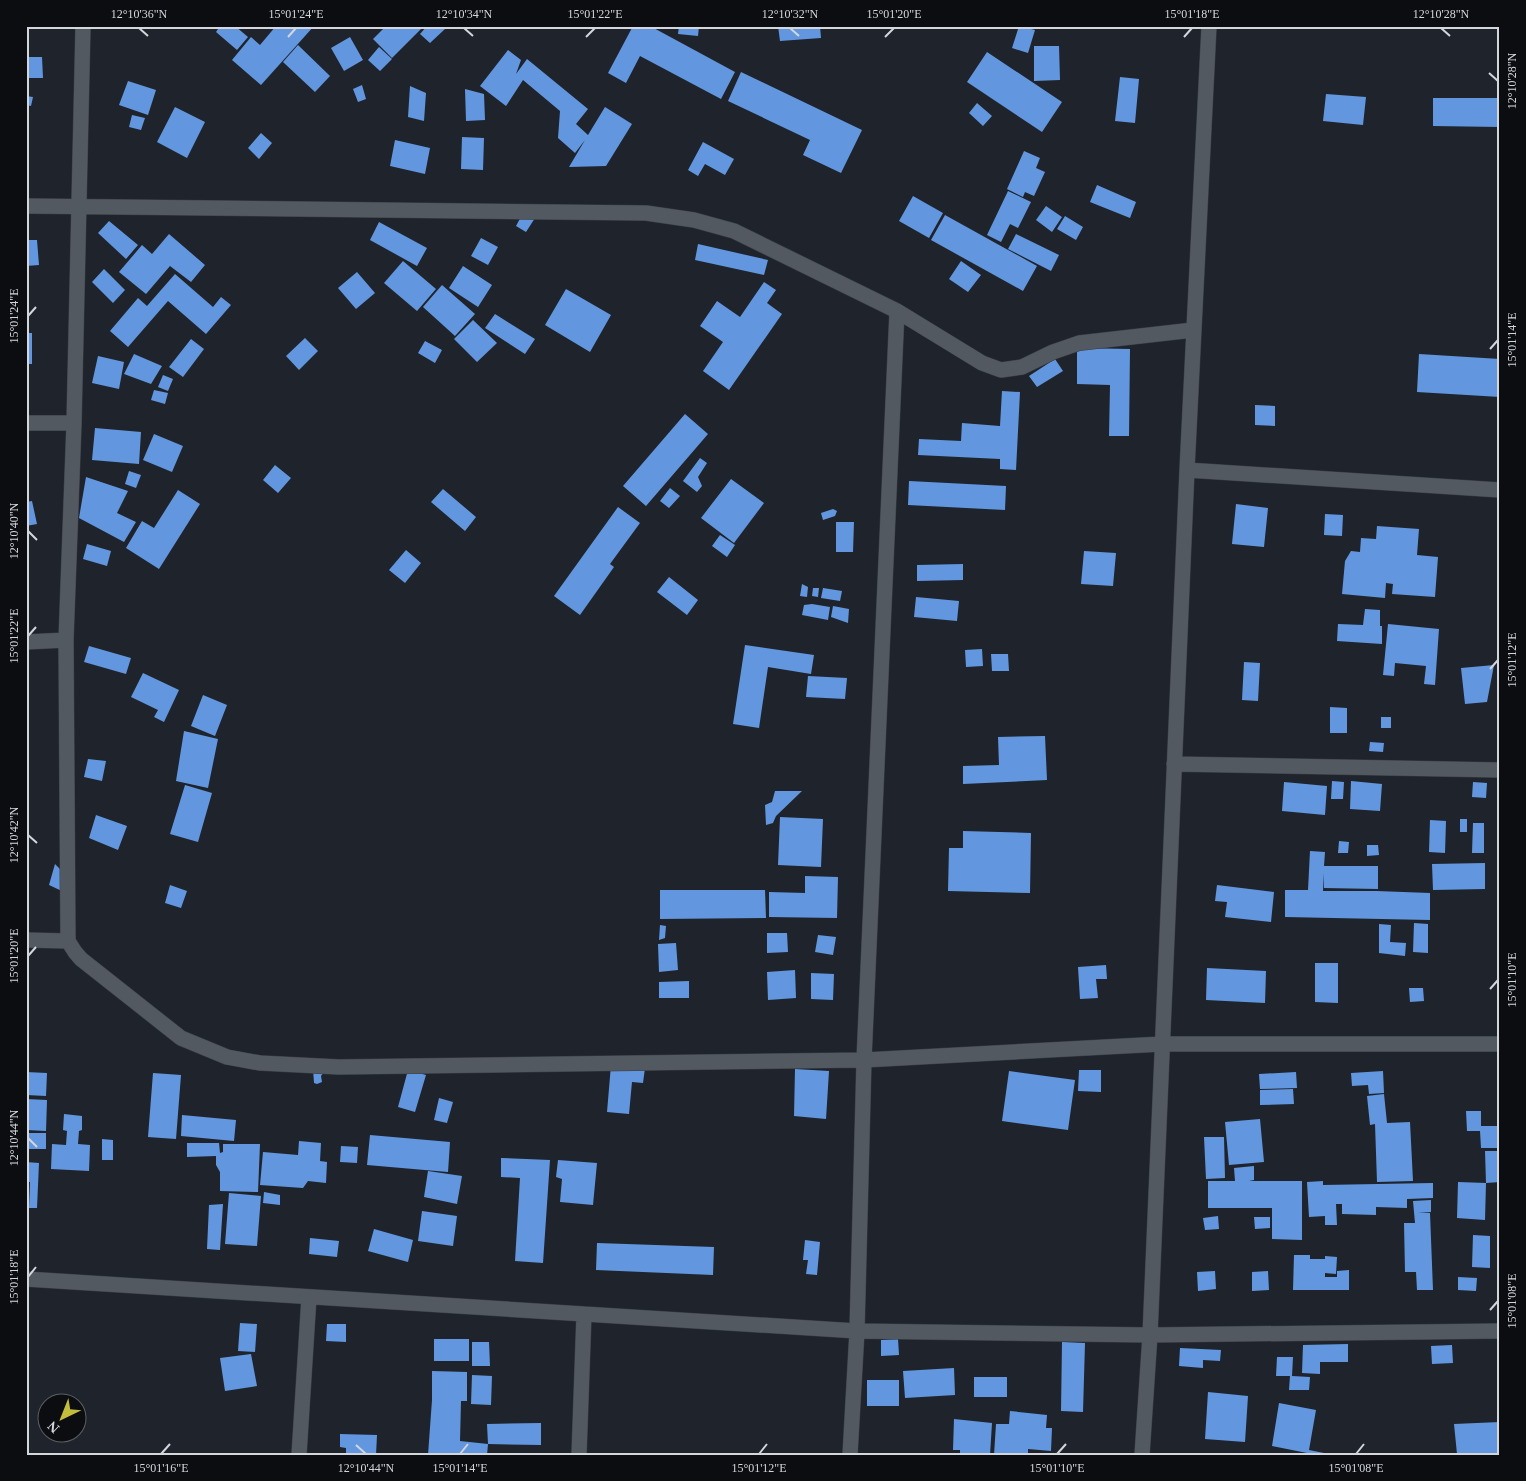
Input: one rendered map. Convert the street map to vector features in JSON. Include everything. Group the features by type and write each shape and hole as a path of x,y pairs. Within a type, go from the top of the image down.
{"street":[{"path":"83,26 74,423 66,640 68,941 82,959 181,1038 227,1057 260,1063 339,1067 864,1060 1162,1044 1500,1044"},
{"path":"1142,1455 1150,1335 1193,330 1208,26"},
{"path":"26,206 78,205 646,213 694,220 734,231 897,311 982,363 1001,370 1022,367 1053,352 1080,343 1193,330"},
{"path":"850,1455 857,1331 864,1060 897,311"},
{"path":"26,423 74,423"},
{"path":"1187,470 1500,490"},
{"path":"26,642 66,640"},
{"path":"1174,764 1500,770"},
{"path":"26,940 68,941"},
{"path":"26,1279 857,1331 1150,1335 1500,1331"},
{"path":"299,1455 309,1297"},
{"path":"579,1455 584,1314"}],"building":[{"path":"220,26 235,26 248,37 237,50 216,32"},
{"path":"276,26 314,26 261,85 232,60 251,37 260,45"},
{"path":"386,26 424,26 392,58 373,39"},
{"path":"427,26 442,26 445,29 430,43 420,34"},
{"path":"633,26 650,26 735,72 721,99 640,56 626,83 608,73"},
{"path":"679,26 699,26 698,36 678,34"},
{"path":"778,26 820,26 821,38 780,41"},
{"path":"1019,26 1035,30 1028,53 1012,48"},
{"path":"350,37 363,60 344,71 331,48"},
{"path":"298,45 330,76 315,92 283,62"},
{"path":"1034,46 1059,46 1060,80 1034,81"},
{"path":"379,47 392,59 380,71 368,60"},
{"path":"508,50 521,60 516,74 527,59 588,109 576,124 588,135 605,107 632,124 606,166 569,167 585,140 575,153 558,138 560,111 523,80 506,106 480,86"},
{"path":"987,52 1062,102 1042,132 967,82"},
{"path":"26,57 42,57 43,78 26,78"},
{"path":"741,72 862,130 841,173 803,155 810,140 728,101"},
{"path":"1120,77 1139,79 1135,123 1115,121"},
{"path":"128,81 156,90 148,115 119,105"},
{"path":"362,85 366,99 358,102 353,89"},
{"path":"410,86 426,93 424,121 408,117"},
{"path":"465,89 484,94 485,120 466,121"},
{"path":"1326,94 1366,97 1363,125 1323,121"},
{"path":"26,96 33,97 31,106 26,105"},
{"path":"1433,98 1500,98 1500,127 1433,126"},
{"path":"977,103 992,116 983,126 969,113"},
{"path":"175,107 205,122 187,158 157,142"},
{"path":"132,115 145,118 141,130 129,127"},
{"path":"261,133 272,143 259,159 248,148"},
{"path":"462,137 484,138 483,170 461,169"},
{"path":"395,140 430,148 425,174 390,166"},
{"path":"703,142 734,159 725,175 705,164 698,176 688,170"},
{"path":"1024,151 1040,158 1036,168 1045,172 1034,196 1025,192 1023,197 1007,189"},
{"path":"1097,185 1136,202 1130,218 1090,202"},
{"path":"1008,191 1031,202 1018,228 1010,224 1001,242 987,235"},
{"path":"913,196 943,213 929,238 899,221"},
{"path":"1046,206 1062,217 1052,232 1036,220"},
{"path":"524,211 535,218 526,232 516,226"},
{"path":"945,215 1037,266 1023,291 931,240"},
{"path":"1065,216 1083,227 1076,240 1057,229"},
{"path":"109,221 138,245 126,259 98,233"},
{"path":"379,222 427,248 417,266 370,240"},
{"path":"169,234 205,265 191,282 170,266 146,294 119,272 142,245 152,254"},
{"path":"1016,234 1059,255 1051,271 1008,249"},
{"path":"481,238 498,247 488,265 471,256"},
{"path":"26,240 37,240 39,265 26,266"},
{"path":"698,244 768,260 764,275 695,260"},
{"path":"403,261 436,289 417,311 384,283"},
{"path":"961,261 981,275 968,292 949,279"},
{"path":"463,266 492,285 478,307 449,288"},
{"path":"104,269 125,290 113,303 92,282"},
{"path":"357,272 375,293 356,309 338,288"},
{"path":"175,274 213,307 221,297 231,305 206,334 168,301 128,347 110,331 138,298 147,306"},
{"path":"764,282 776,290 767,303 782,314 729,390 703,371 723,342 700,326 717,301 740,317"},
{"path":"442,285 475,314 455,336 423,307"},
{"path":"566,289 611,315 590,352 545,325"},
{"path":"495,314 535,339 525,354 485,328"},
{"path":"473,320 497,343 477,362 454,339"},
{"path":"26,333 32,333 32,364 26,364"},
{"path":"305,338 318,351 299,370 286,356"},
{"path":"191,339 204,349 183,377 169,367"},
{"path":"425,341 442,350 435,363 418,353"},
{"path":"1077,348 1130,349 1129,436 1109,436 1110,385 1077,384"},
{"path":"134,354 162,366 151,384 124,374"},
{"path":"1419,354 1500,359 1500,397 1417,392"},
{"path":"98,356 124,362 119,389 92,383"},
{"path":"1055,359 1063,371 1037,387 1029,376"},
{"path":"163,375 173,379 168,391 158,387"},
{"path":"154,390 168,393 165,404 151,400"},
{"path":"1002,391 1020,392 1016,470 1000,469 1000,459 918,455 919,439 961,441 962,423 1000,426"},
{"path":"1255,405 1275,406 1275,426 1255,425"},
{"path":"685,414 708,434 646,506 623,486"},
{"path":"95,428 141,432 139,464 92,460"},
{"path":"154,434 183,446 172,472 143,460"},
{"path":"700,458 707,463 698,477 702,486 697,492 683,481"},
{"path":"275,465 291,478 278,493 263,480"},
{"path":"129,471 141,475 136,488 125,484"},
{"path":"86,477 128,491 117,513 136,522 124,542 79,518"},
{"path":"731,479 764,503 734,543 701,518"},
{"path":"909,481 1006,486 1005,510 908,505"},
{"path":"670,488 680,496 669,508 660,501"},
{"path":"443,489 476,517 465,531 431,502"},
{"path":"178,490 200,504 159,569 126,548 142,521 154,528"},
{"path":"32,501 37,524 26,526 26,502"},
{"path":"1236,504 1268,508 1264,547 1232,544"},
{"path":"618,507 640,523 610,564 614,567 580,615 554,596"},
{"path":"833,509 837,511 835,516 823,520 821,513"},
{"path":"1325,514 1343,515 1342,536 1324,535"},
{"path":"836,522 854,522 853,552 836,552"},
{"path":"1377,526 1419,529 1417,555 1438,557 1435,597 1392,594 1393,584 1386,583 1385,598 1342,594 1345,561 1351,551 1360,552 1361,538 1376,539"},
{"path":"720,535 735,545 727,557 712,546"},
{"path":"87,544 111,551 107,566 83,559"},
{"path":"406,550 421,563 405,583 389,570"},
{"path":"1084,551 1116,553 1113,586 1081,584"},
{"path":"963,564 963,580 917,581 917,565"},
{"path":"669,577 698,600 687,615 657,592"},
{"path":"802,584 808,587 807,597 800,596"},
{"path":"813,588 819,588 818,597 812,596"},
{"path":"823,588 842,591 840,601 821,598"},
{"path":"916,597 959,601 957,621 914,617"},
{"path":"812,604 830,607 828,620 802,615 804,605"},
{"path":"833,606 849,609 848,623 831,617"},
{"path":"1365,609 1380,610 1382,644 1337,641 1338,624 1363,625"},
{"path":"1388,624 1439,629 1435,685 1424,684 1426,666 1395,663 1394,676 1383,675"},
{"path":"745,645 814,655 811,674 768,667 759,728 733,724"},
{"path":"89,646 131,658 126,674 84,662"},
{"path":"982,649 983,666 966,667 965,650"},
{"path":"991,654 1008,654 1009,671 992,671"},
{"path":"1244,662 1260,663 1258,701 1242,700"},
{"path":"1494,665 1487,702 1465,704 1461,668"},
{"path":"143,673 179,690 164,722 154,717 158,710 131,697"},
{"path":"808,676 847,678 845,699 806,697"},
{"path":"203,695 227,705 215,736 191,726"},
{"path":"1330,707 1347,708 1347,733 1330,733"},
{"path":"1381,717 1391,717 1391,728 1381,728"},
{"path":"184,731 218,739 208,788 176,781"},
{"path":"1045,736 1047,780 963,784 963,766 999,765 998,737"},
{"path":"1370,742 1384,743 1383,752 1369,751"},
{"path":"88,759 106,761 102,781 84,777"},
{"path":"1332,781 1344,782 1343,799 1331,799"},
{"path":"1351,781 1382,784 1380,811 1350,809"},
{"path":"1284,782 1327,786 1325,815 1282,811"},
{"path":"1473,782 1487,783 1486,798 1472,797"},
{"path":"185,785 212,793 198,842 170,834"},
{"path":"775,791 802,791 776,816 773,823 766,825 765,805 772,802"},
{"path":"96,815 127,826 118,850 89,838"},
{"path":"780,817 823,819 821,867 778,865"},
{"path":"1460,819 1467,819 1467,832 1460,832"},
{"path":"1430,820 1446,821 1445,853 1429,852"},
{"path":"1473,823 1484,823 1484,853 1472,853"},
{"path":"963,831 1031,833 1030,893 948,891 949,848 963,848"},
{"path":"1339,841 1349,842 1348,853 1338,853"},
{"path":"1367,845 1378,845 1379,855 1367,856"},
{"path":"1310,851 1325,852 1324,866 1378,866 1378,889 1324,888 1324,873 1323,891 1430,893 1430,920 1285,917 1285,890 1308,890"},
{"path":"1485,863 1485,889 1433,890 1432,864"},
{"path":"55,864 65,874 64,892 49,885"},
{"path":"805,876 838,877 837,918 769,917 769,892 805,893"},
{"path":"170,885 187,891 181,908 165,903"},
{"path":"1217,885 1274,892 1271,922 1225,917 1227,902 1215,901"},
{"path":"660,890 765,890 766,918 660,919"},
{"path":"1414,923 1428,924 1428,953 1413,952"},
{"path":"1379,924 1391,925 1390,942 1406,943 1405,956 1379,953"},
{"path":"660,925 666,926 665,938 659,940"},
{"path":"767,933 787,933 788,952 767,953"},
{"path":"818,935 836,937 833,955 815,952"},
{"path":"676,943 678,970 659,972 658,944"},
{"path":"1315,963 1338,963 1338,1003 1315,1002"},
{"path":"1106,965 1107,979 1096,979 1098,998 1080,999 1078,967"},
{"path":"1207,968 1266,971 1265,1003 1206,1000"},
{"path":"795,970 796,998 768,1000 767,972"},
{"path":"811,973 834,974 833,1000 811,999"},
{"path":"689,981 689,998 659,998 659,982"},
{"path":"1409,988 1423,988 1424,1001 1410,1002"},
{"path":"611,1065 645,1068 643,1083 632,1082 629,1114 607,1112"},
{"path":"313,1069 324,1072 321,1076 322,1082 314,1083"},
{"path":"795,1069 829,1071 826,1119 794,1116"},
{"path":"408,1070 426,1075 415,1112 398,1107"},
{"path":"1079,1070 1101,1070 1101,1092 1078,1091"},
{"path":"1009,1071 1075,1080 1068,1130 1002,1121"},
{"path":"1383,1071 1384,1093 1369,1094 1368,1085 1352,1086 1351,1073"},
{"path":"26,1072 47,1073 46,1096 26,1095"},
{"path":"1296,1072 1297,1088 1260,1089 1259,1074"},
{"path":"153,1073 181,1075 176,1139 148,1137"},
{"path":"1293,1089 1294,1104 1260,1105 1260,1090"},
{"path":"1384,1094 1387,1123 1410,1122 1413,1181 1377,1182 1375,1124 1370,1125 1367,1096"},
{"path":"439,1098 453,1102 447,1123 434,1120"},
{"path":"26,1099 47,1100 46,1131 26,1130"},
{"path":"1466,1111 1481,1111 1481,1126 1497,1126 1497,1148 1481,1148 1480,1131 1467,1131"},
{"path":"64,1114 82,1116 82,1130 79,1131 78,1144 90,1145 89,1171 51,1169 52,1144 66,1145 67,1131 63,1130"},
{"path":"182,1115 236,1120 234,1141 181,1136"},
{"path":"1260,1119 1264,1162 1229,1165 1225,1122"},
{"path":"26,1133 46,1133 46,1149 26,1149"},
{"path":"370,1135 450,1142 448,1172 367,1165"},
{"path":"1204,1137 1224,1137 1225,1178 1206,1179"},
{"path":"102,1139 113,1140 113,1160 102,1160"},
{"path":"299,1141 321,1143 320,1161 327,1162 326,1183 308,1181 303,1188 260,1185 263,1152 298,1155"},
{"path":"187,1143 219,1143 220,1153 223,1152 223,1144 260,1144 258,1192 220,1191 220,1172 216,1165 216,1156 187,1157"},
{"path":"341,1146 358,1147 357,1163 340,1162"},
{"path":"1485,1151 1500,1151 1500,1182 1486,1183"},
{"path":"501,1158 550,1160 543,1263 515,1261 520,1178 501,1177"},
{"path":"558,1160 597,1163 593,1205 560,1202 562,1179 556,1177"},
{"path":"26,1162 39,1163 37,1208 29,1208 30,1182 26,1182"},
{"path":"1254,1166 1254,1180 1249,1181 1302,1181 1302,1240 1272,1239 1272,1208 1208,1208 1208,1181 1235,1181 1234,1168"},
{"path":"428,1171 462,1176 457,1204 424,1197"},
{"path":"1323,1181 1323,1185 1433,1183 1433,1198 1407,1199 1407,1208 1376,1207 1376,1215 1342,1214 1342,1204 1336,1204 1337,1225 1325,1225 1325,1216 1309,1217 1307,1182"},
{"path":"1458,1182 1486,1183 1485,1220 1457,1218"},
{"path":"264,1192 280,1195 280,1205 263,1203"},
{"path":"229,1193 261,1196 257,1246 225,1244"},
{"path":"1431,1200 1431,1212 1418,1213 1430,1213 1433,1290 1417,1290 1416,1272 1405,1272 1404,1223 1415,1223 1413,1201"},
{"path":"223,1204 220,1250 207,1249 209,1205"},
{"path":"422,1211 457,1216 453,1246 418,1241"},
{"path":"1218,1216 1219,1229 1205,1230 1203,1218"},
{"path":"1254,1217 1270,1217 1270,1228 1255,1229"},
{"path":"374,1229 413,1240 408,1262 368,1251"},
{"path":"1473,1235 1490,1236 1490,1268 1472,1267"},
{"path":"310,1238 339,1241 337,1257 309,1254"},
{"path":"805,1240 820,1242 817,1275 806,1274 808,1260 803,1260"},
{"path":"597,1243 714,1247 713,1275 596,1270"},
{"path":"1294,1255 1310,1255 1310,1259 1325,1259 1325,1256 1337,1257 1336,1274 1325,1273 1325,1277 1337,1277 1337,1271 1349,1270 1349,1290 1293,1290"},
{"path":"1215,1271 1216,1289 1198,1291 1197,1272"},
{"path":"1268,1271 1269,1290 1252,1291 1252,1272"},
{"path":"1458,1277 1477,1278 1476,1291 1458,1290"},
{"path":"240,1323 257,1324 255,1352 238,1351"},
{"path":"327,1324 346,1324 346,1342 326,1341"},
{"path":"434,1339 469,1339 469,1361 434,1361"},
{"path":"898,1339 899,1355 881,1356 881,1340"},
{"path":"472,1342 489,1342 490,1366 472,1366"},
{"path":"1062,1342 1085,1343 1083,1412 1061,1411"},
{"path":"1348,1344 1348,1362 1320,1362 1320,1374 1302,1373 1303,1345"},
{"path":"1452,1345 1453,1363 1432,1364 1431,1346"},
{"path":"1180,1348 1221,1350 1220,1361 1203,1360 1203,1368 1179,1366"},
{"path":"251,1354 257,1386 225,1391 220,1358"},
{"path":"1277,1357 1293,1357 1292,1376 1310,1377 1309,1390 1289,1390 1290,1376 1276,1376"},
{"path":"954,1368 955,1395 905,1398 903,1371"},
{"path":"432,1371 467,1372 467,1401 461,1401 460,1441 488,1444 487,1455 428,1455"},
{"path":"472,1375 492,1376 491,1405 471,1404"},
{"path":"974,1377 1007,1377 1007,1397 974,1397"},
{"path":"867,1380 899,1380 899,1406 867,1406"},
{"path":"1208,1392 1248,1396 1245,1442 1205,1439"},
{"path":"1279,1403 1316,1410 1309,1450 1334,1455 1307,1455 1307,1453 1272,1446"},
{"path":"1010,1411 1047,1415 1046,1428 1052,1428 1051,1451 1028,1449 1028,1455 994,1455 996,1424 1009,1424"},
{"path":"954,1419 992,1423 990,1455 960,1455 960,1450 953,1450"},
{"path":"1500,1422 1500,1453 1457,1454 1454,1424"},
{"path":"541,1423 541,1445 488,1444 487,1424"},
{"path":"340,1434 377,1435 376,1455 346,1455 346,1448 340,1447"}]}
